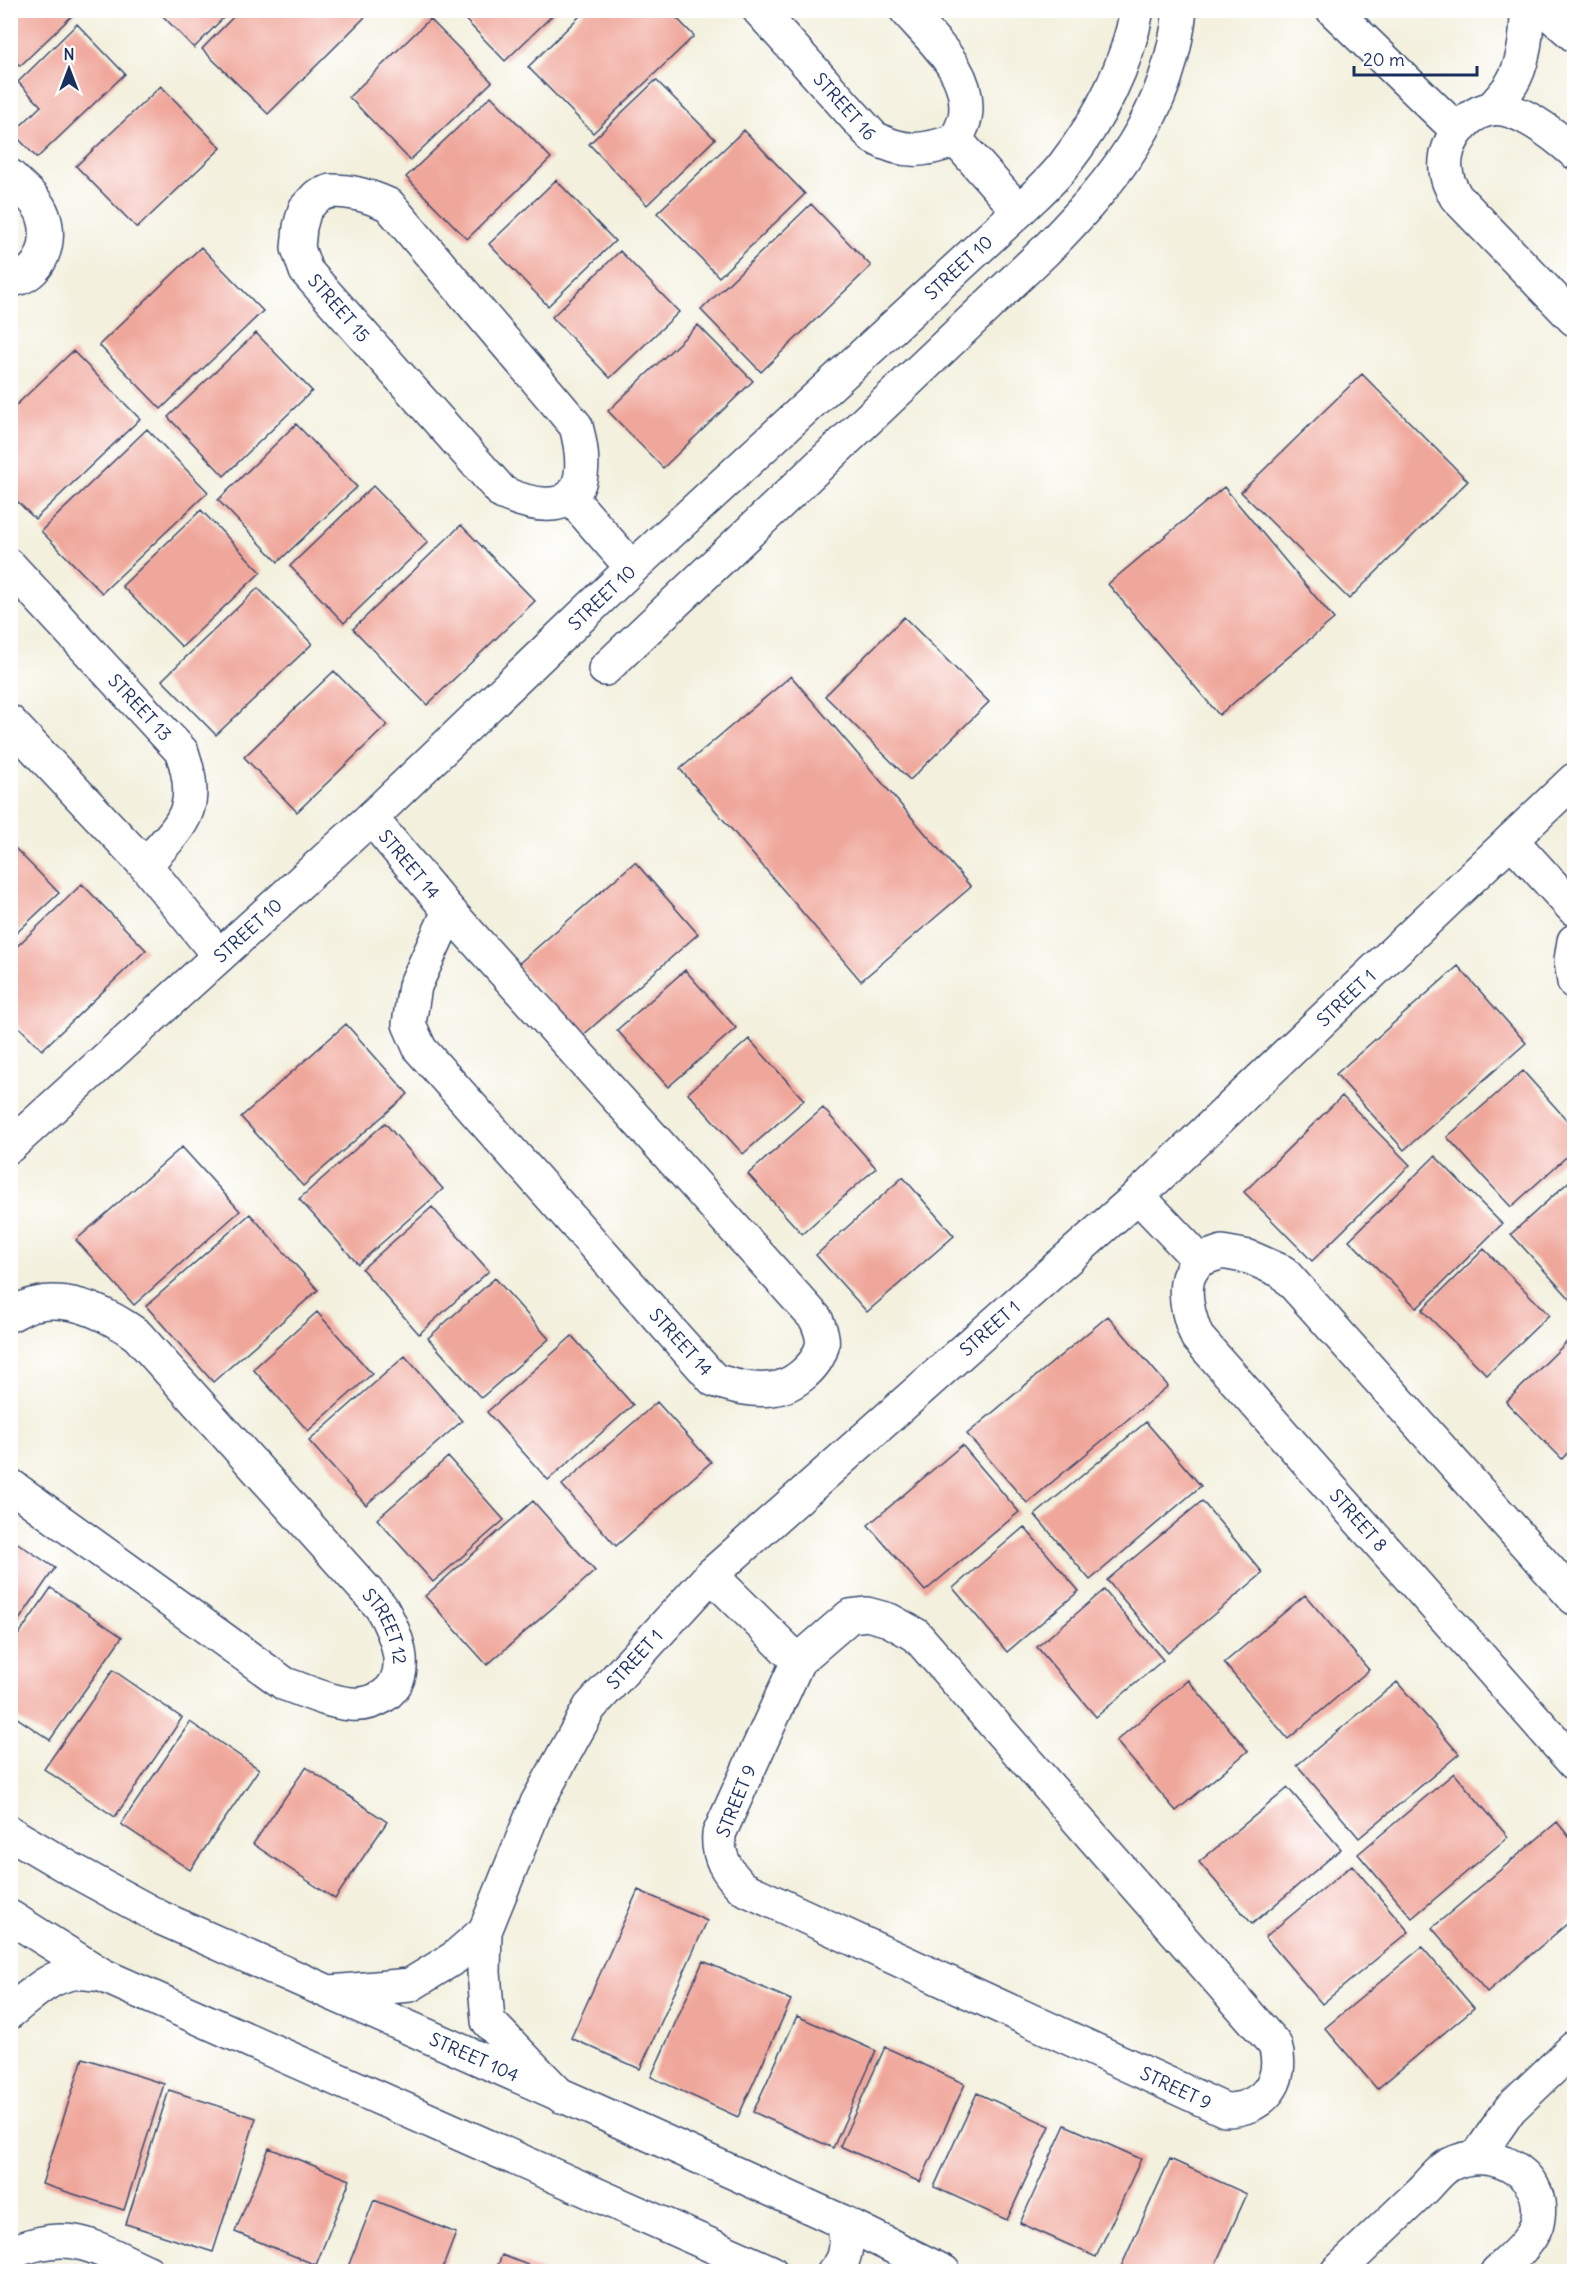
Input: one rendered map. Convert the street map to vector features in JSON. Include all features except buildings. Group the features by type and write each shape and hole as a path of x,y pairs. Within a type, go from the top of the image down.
{"street":[{"name":"STREET 16","path":"759,10 873,137 888,145 907,150 931,150 956,140"},
{"path":"906,10 950,60 963,84 966,105 964,121 956,140 1019,211"},
{"name":"STREET 10","path":"10,1146 371,818 632,568 1019,211 1063,166 1099,114 1125,56 1137,10"},
{"path":"605,669 1045,251 1114,175 1136,142 1157,103 1169,69 1180,10"},
{"path":"1333,10 1457,130"},
{"path":"1527,10 1522,55 1512,83 1491,109 1475,116 1457,130 1447,152 1446,175 1456,197 1575,319"},
{"path":"1545,10 1575,35"},
{"path":"1491,109 1518,114 1540,125 1575,152"},
{"path":"10,176 43,213 47,230 40,262 34,269 17,279 10,280"},
{"name":"STREET 15","path":"331,191 348,191 368,195 389,205 576,426 582,449 582,470 577,488 571,498 556,504 540,505 522,502 503,494 306,271 298,248 300,227 305,209 317,196 331,191"},
{"path":"571,498 632,568"},
{"name":"STREET 13","path":"10,566 183,752 191,788 188,808 181,826 145,865"},
{"path":"10,722 145,865 219,956"},
{"name":"STREET 1","path":"561,2096 488,2021 484,1972 485,1931 537,1803 590,1707 711,1575 1138,1196 1575,780"},
{"name":"STREET 14","path":"371,818 449,911 816,1319 822,1334 822,1346 810,1368 793,1383 772,1389 741,1388 714,1380 420,1049 409,1024 415,986 449,911"},
{"path":"1511,840 1575,909"},
{"path":"1575,942 1571,960 1575,982"},
{"path":"1138,1196 1198,1260 1222,1252 1249,1257 1283,1272 1575,1598"},
{"name":"STREET 8","path":"1198,1260 1188,1278 1187,1297 1190,1319 1197,1337 1575,1763"},
{"name":"STREET 12","path":"10,1315 36,1304 60,1303 79,1306 116,1319 137,1335 381,1607 392,1626 399,1650 400,1677 388,1693 371,1703 351,1704 329,1700 285,1684 10,1485"},
{"path":"711,1575 798,1661"},
{"name":"STREET 9","path":"867,1614 889,1620 916,1635 1275,2045 1278,2057 1276,2073 1272,2087 1264,2098 1253,2106 1241,2110 1225,2110 743,1888 723,1864 718,1848 719,1834 798,1661 850,1616 867,1614"},
{"name":"STREET 104","path":"10,1833 70,1869 161,1918 843,2222 944,2271"},
{"path":"10,1917 102,1974 771,2271"},
{"name":"STREET 1","path":"330,1992 410,1985 454,1958 485,1931"},
{"path":"10,2012 42,1986 66,1974 76,1972 102,1974"},
{"path":"1477,2157 1510,2109 1575,2048"},
{"path":"1337,2271 1450,2164 1477,2157 1499,2159 1518,2169 1531,2185 1537,2201 1538,2218 1527,2243 1497,2271"},
{"path":"834,2271 840,2266 845,2253 847,2238 843,2222"},
{"path":"10,2253 53,2240 82,2242 148,2271"}]}
